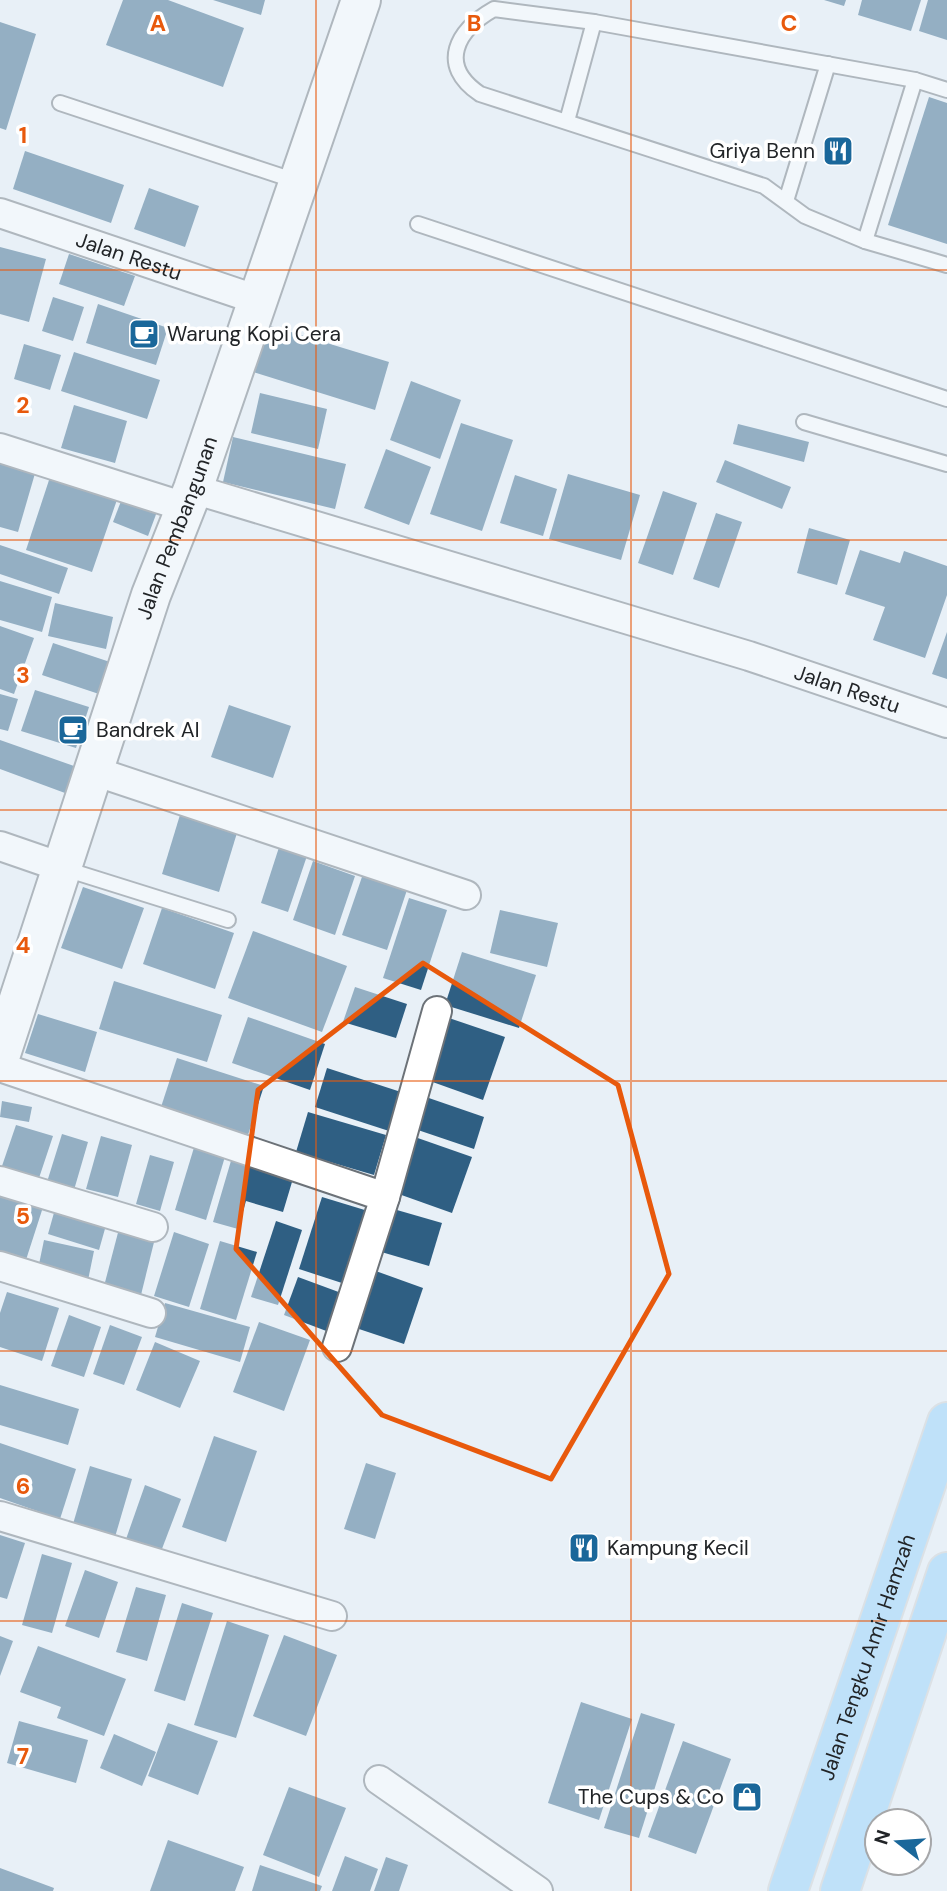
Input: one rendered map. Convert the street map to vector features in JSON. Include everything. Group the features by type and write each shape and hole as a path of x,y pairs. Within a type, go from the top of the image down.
{"main road":[{"name":"Jalan Tengku Amir Hamzah","path":"788,1891 947,1422"},
{"path":"840,1891 947,1572"}],"street":[{"name":"Jalan Pembangunan","path":"0,1058 151,595 189,498 361,0"},
{"name":"Jalan Restu","path":"0,213 258,300"},
{"name":"Jalan Restu","path":"0,448 189,498 749,656 947,723"},
{"path":"94,771 466,895"},
{"path":"0,846 61,867"},
{"path":"337,1347 385,1198 437,1011"},
{"path":"0,1067 385,1198"},
{"path":"0,1181 153,1227"},
{"path":"0,1266 151,1313"},
{"path":"0,1516 332,1616"},
{"path":"379,1780 538,1891"}],"lane":[{"path":"947,90 915,80 594,22 494,9 466,28 454,55 457,69 466,84 480,94 741,177 764,186 805,216 865,241 947,265"},
{"path":"567,121 594,22"},
{"path":"786,201 828,64"},
{"path":"865,241 915,80"},
{"path":"60,103 300,182"},
{"path":"418,224 947,399"},
{"path":"804,422 947,464"},
{"path":"61,867 228,920"}],"highlighted area":[{"path":"423,963 618,1085 669,1274 551,1479 382,1415 236,1249 258,1090"}],"building":[{"path":"123,0 168,0 244,28 223,87 106,45"},
{"path":"213,0 265,0 261,15"},
{"path":"824,0 846,0 844,6"},
{"path":"862,0 921,0 911,31 858,15"},
{"path":"928,0 947,0 947,40 919,31"},
{"path":"0,22 36,34 6,130 0,128"},
{"path":"929,97 947,103 947,244 888,225"},
{"path":"25,151 124,185 111,223 13,189"},
{"path":"149,188 199,206 185,247 134,229"},
{"path":"0,247 46,259 29,322 0,314"},
{"path":"69,254 135,276 124,306 59,284"},
{"path":"53,297 84,307 73,341 42,331"},
{"path":"98,304 168,328 156,365 86,343"},
{"path":"268,325 389,362 375,410 253,372"},
{"path":"24,344 61,355 50,390 14,379"},
{"path":"74,352 160,380 147,419 61,391"},
{"path":"411,381 461,400 440,459 390,440"},
{"path":"260,393 327,409 318,449 251,433"},
{"path":"74,405 127,421 115,463 61,448"},
{"path":"461,423 513,440 482,531 430,514"},
{"path":"738,424 809,442 804,462 733,444"},
{"path":"233,437 346,464 335,509 223,482"},
{"path":"386,449 431,467 409,525 364,508"},
{"path":"0,459 36,470 18,532 0,527"},
{"path":"725,460 791,487 782,509 716,482"},
{"path":"52,471 119,494 92,572 26,550"},
{"path":"568,474 640,495 621,560 549,539"},
{"path":"515,475 557,489 543,536 500,523"},
{"path":"663,491 697,503 673,575 638,563"},
{"path":"123,496 158,509 148,536 113,522"},
{"path":"716,513 742,522 719,588 693,579"},
{"path":"809,528 850,540 837,585 797,573"},
{"path":"0,545 68,568 59,594 0,574"},
{"path":"860,550 900,563 904,551 947,566 947,595 925,658 873,640 885,607 845,594"},
{"path":"0,581 52,597 42,632 0,620"},
{"path":"55,603 113,617 106,649 48,636"},
{"path":"0,626 34,638 14,694 0,689"},
{"path":"947,632 947,679 932,674"},
{"path":"53,643 119,665 108,697 42,675"},
{"path":"35,690 89,707 76,748 21,731"},
{"path":"0,694 18,699 8,731 0,729"},
{"path":"229,705 291,726 273,778 211,757"},
{"path":"0,740 74,766 65,793 0,769"},
{"path":"183,805 240,823 219,892 162,874"},
{"path":"282,838 310,847 288,912 261,903"},
{"path":"313,861 355,876 335,935 293,920"},
{"path":"364,871 408,887 387,950 342,935"},
{"path":"83,887 144,908 122,969 61,948"},
{"path":"409,898 447,910 421,990 383,978"},
{"path":"162,908 234,933 215,989 143,964"},
{"path":"500,910 558,923 547,967 490,953"},
{"path":"253,931 347,966 322,1032 228,998"},
{"path":"462,952 536,975 519,1028 445,1005"},
{"path":"114,981 222,1015 207,1062 99,1029"},
{"path":"355,987 407,1004 396,1038 343,1022"},
{"path":"38,1014 97,1032 85,1072 25,1053"},
{"path":"248,1017 325,1044 310,1090 232,1063"},
{"path":"449,1018 505,1037 483,1100 427,1080"},
{"path":"177,1058 264,1086 248,1135 161,1107"},
{"path":"327,1068 401,1092 389,1131 315,1107"},
{"path":"423,1096 484,1117 474,1149 412,1128"},
{"path":"2,1101 32,1107 29,1122 0,1117"},
{"path":"308,1112 386,1135 374,1175 296,1152"},
{"path":"16,1125 53,1136 39,1178 2,1166"},
{"path":"62,1134 88,1142 74,1190 47,1182"},
{"path":"101,1136 132,1145 118,1197 86,1189"},
{"path":"412,1136 472,1157 452,1213 393,1192"},
{"path":"196,1141 227,1150 206,1220 175,1210"},
{"path":"233,1154 295,1172 283,1212 246,1201 238,1229 213,1222"},
{"path":"150,1155 174,1162 160,1211 136,1204"},
{"path":"0,1186 45,1201 24,1266 0,1258"},
{"path":"322,1197 368,1211 345,1284 299,1269"},
{"path":"57,1202 108,1218 99,1250 48,1234"},
{"path":"390,1208 442,1223 429,1266 378,1251"},
{"path":"276,1221 302,1230 278,1305 251,1297"},
{"path":"120,1225 156,1234 140,1299 103,1290"},
{"path":"174,1232 209,1244 189,1307 154,1296"},
{"path":"44,1240 94,1251 87,1285 37,1274"},
{"path":"220,1241 257,1252 236,1320 200,1309"},
{"path":"373,1270 423,1288 404,1344 353,1327"},
{"path":"298,1277 344,1294 329,1332 284,1315"},
{"path":"7,1292 59,1308 42,1361 0,1347 0,1313"},
{"path":"165,1303 250,1327 240,1362 155,1337"},
{"path":"69,1315 101,1327 84,1377 51,1366"},
{"path":"259,1322 310,1340 284,1411 233,1392"},
{"path":"110,1325 142,1337 124,1385 93,1374"},
{"path":"155,1342 200,1361 180,1408 136,1390"},
{"path":"0,1385 79,1409 68,1445 0,1425"},
{"path":"214,1436 257,1451 226,1542 182,1527"},
{"path":"0,1443 76,1469 60,1519 0,1498"},
{"path":"366,1463 396,1473 375,1539 344,1529"},
{"path":"90,1466 132,1479 115,1537 73,1524"},
{"path":"145,1485 181,1499 160,1554 125,1542"},
{"path":"0,1535 25,1543 7,1599 0,1597"},
{"path":"42,1554 72,1563 52,1633 22,1625"},
{"path":"85,1570 118,1582 99,1638 65,1626"},
{"path":"136,1587 166,1595 147,1661 116,1652"},
{"path":"182,1603 213,1613 185,1701 154,1691"},
{"path":"227,1621 269,1635 236,1738 194,1725"},
{"path":"284,1635 337,1655 306,1736 253,1716"},
{"path":"0,1636 13,1641 0,1676"},
{"path":"38,1646 126,1679 104,1736 57,1718 61,1707 20,1692"},
{"path":"581,1702 632,1719 599,1820 548,1803"},
{"path":"641,1713 675,1724 639,1838 604,1828"},
{"path":"19,1721 88,1740 76,1783 7,1763"},
{"path":"168,1723 218,1741 198,1795 148,1776"},
{"path":"114,1734 156,1752 142,1786 100,1768"},
{"path":"683,1741 731,1759 696,1854 648,1837"},
{"path":"289,1787 346,1808 319,1877 263,1855"},
{"path":"168,1840 244,1867 235,1891 150,1891"},
{"path":"345,1856 378,1869 370,1891 332,1891"},
{"path":"386,1857 408,1865 399,1891 374,1891"},
{"path":"260,1865 322,1886 320,1891 252,1891"},
{"path":"0,1868 54,1888 53,1891 0,1891"}],"place":[{"name":"Griya Benn","path":"838,151"},
{"name":"Warung Kopi Cera","path":"144,334"},
{"name":"Bandrek Al","path":"73,730"},
{"name":"Kampung Kecil","path":"584,1548"},
{"name":"The Cups & Co","path":"747,1797"}]}
